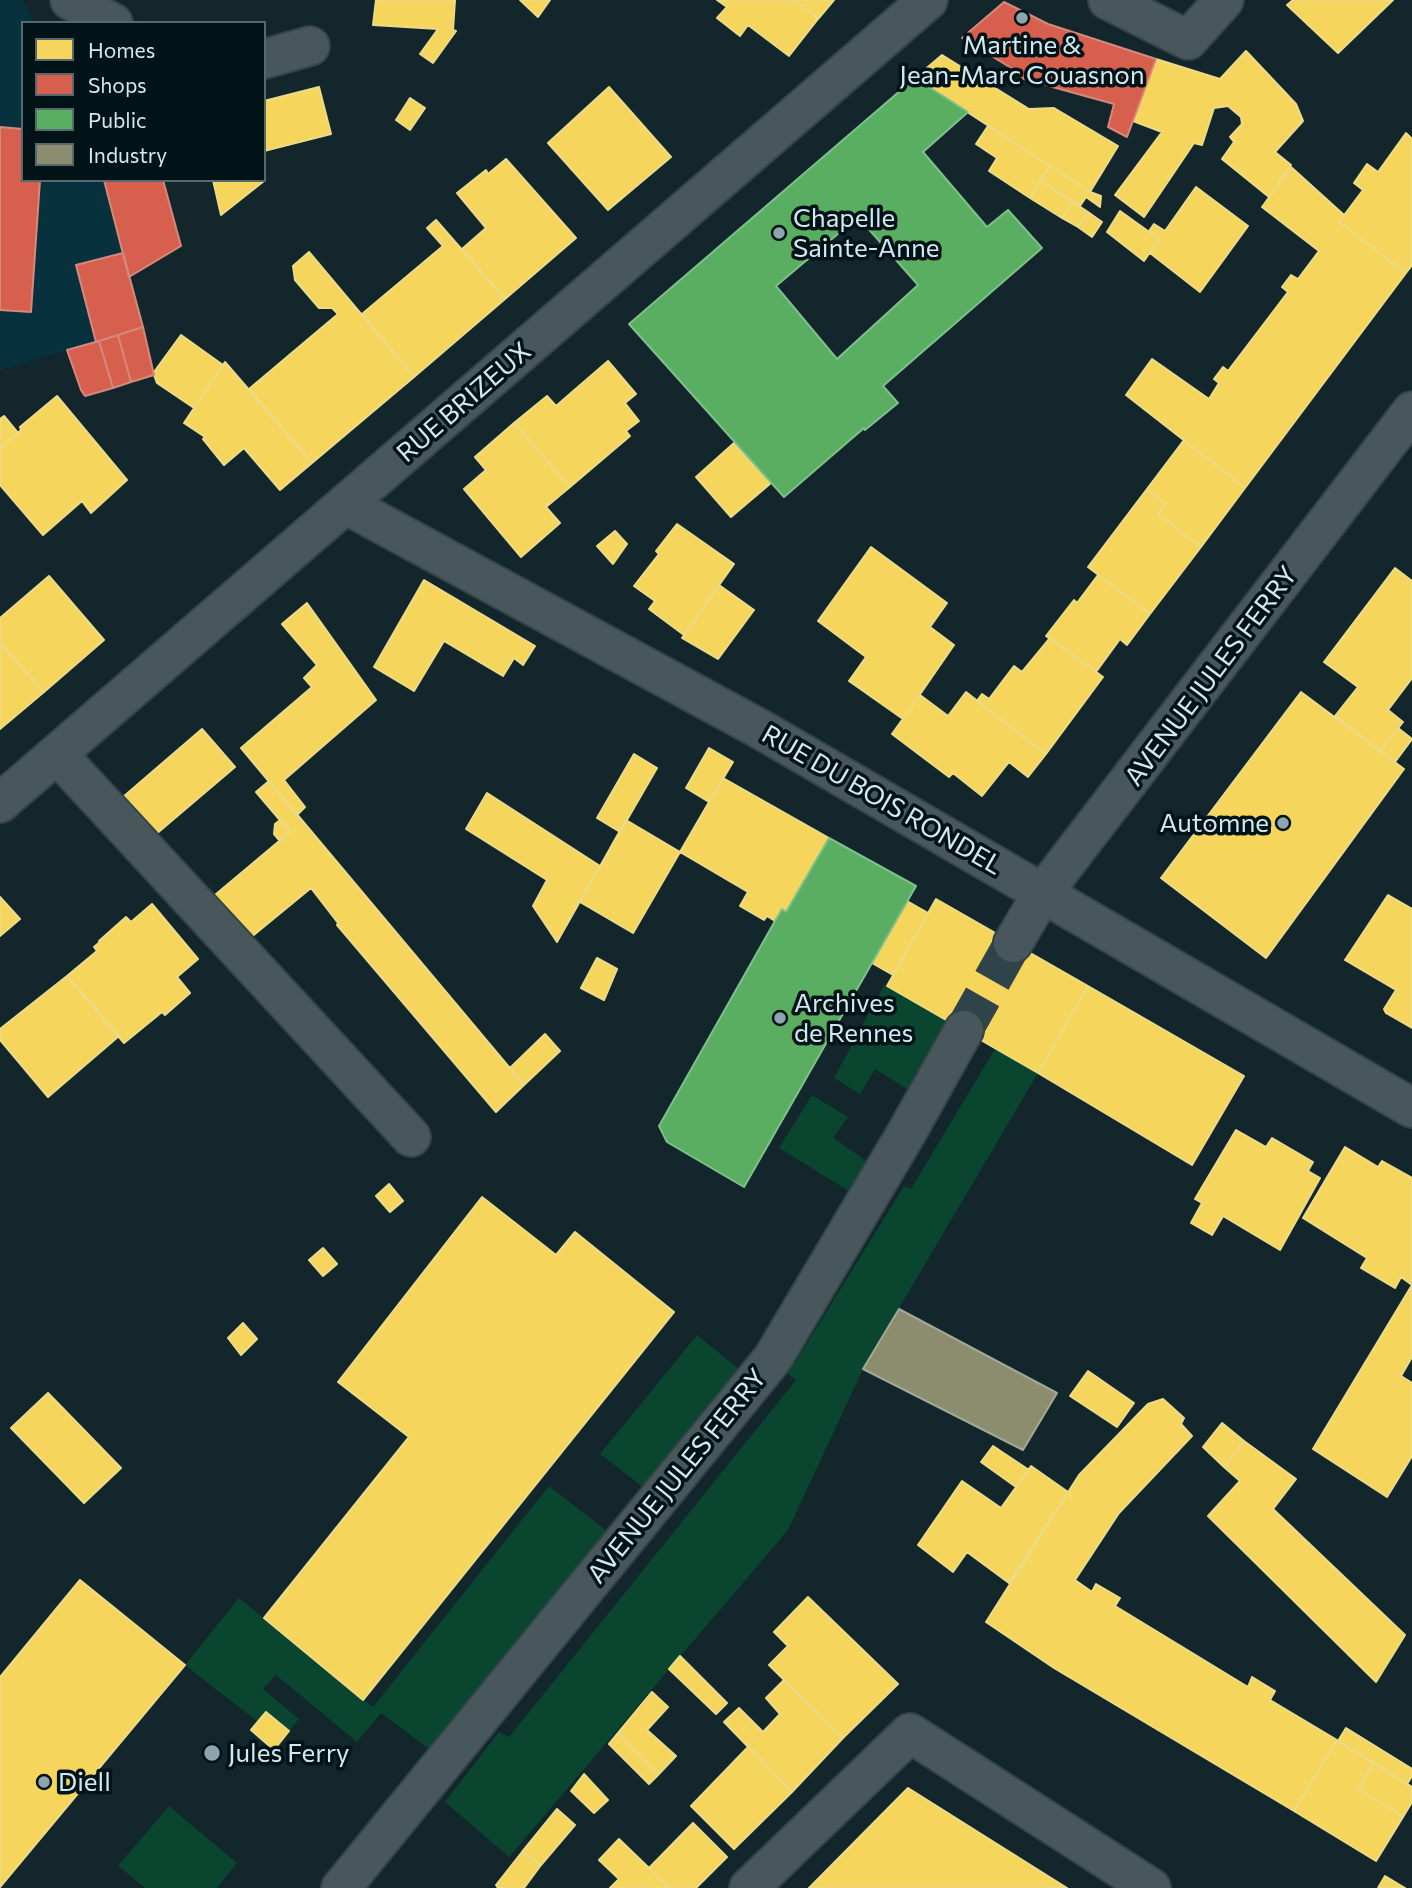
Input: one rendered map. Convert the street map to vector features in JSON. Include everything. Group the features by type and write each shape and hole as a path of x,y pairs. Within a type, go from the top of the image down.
{"street":[{"path":"71,0 109,21"},
{"name":"RUE BRIZEUX","path":"0,803 928,0"},
{"path":"1108,0 1188,40 1224,0"},
{"path":"266,58 310,46"},
{"name":"AVENUE JULES FERRY","path":"1013,943 1042,894 1412,411"},
{"name":"RUE DU BOIS RONDEL","path":"345,504 760,729 1412,1108"},
{"path":"57,754 411,1137"},
{"name":"AVENUE JULES FERRY","path":"341,1888 773,1358 964,1030"},
{"path":"749,1888 910,1734 1151,1888"}],"shaded area":[{"path":"0,0 23,0 33,21 21,21 21,182 105,182 143,327 0,370"}],"green space":[{"path":"884,985 952,1024 909,1090 875,1069 860,1094 834,1078"},
{"path":"995,1049 1038,1073 863,1369 788,1530 509,1857 445,1802 499,1732 509,1737 796,1380 788,1374 904,1186 911,1189"},
{"path":"812,1095 848,1117 833,1138 868,1162 849,1191 779,1148"},
{"path":"697,1335 739,1369 643,1487 600,1454"},
{"path":"549,1486 607,1531 429,1749 381,1713 357,1742 276,1675 263,1689 299,1719 289,1731 267,1712 258,1722 185,1665 239,1598 373,1707"},
{"path":"169,1806 237,1863 217,1888 145,1888 118,1866"}],"building: Homes":[{"path":"376,0 455,0 453,30 456,31 433,63 420,54 438,29 373,25"},
{"path":"520,0 550,0 538,17"},
{"path":"717,0 795,0 818,19 789,56 748,25 740,36 717,18 727,7"},
{"path":"795,0 834,0 818,19"},
{"path":"1293,0 1393,0 1338,53 1287,5"},
{"path":"1246,51 1296,104 1303,121 1275,152 1291,165 1269,197 1222,159 1234,142 1230,137 1242,124 1241,117 1228,106 1214,108 1202,145 1194,143 1144,217 1115,195 1162,132 1133,121 1156,59 1220,79"},
{"path":"942,55 1029,109 1054,108 1118,146 1090,192 915,78"},
{"path":"319,87 331,134 266,150 266,100"},
{"path":"609,87 671,157 608,210 548,143"},
{"path":"410,98 425,108 410,130 396,120"},
{"path":"988,126 1050,166 1030,198 989,171 997,158 976,144"},
{"path":"1406,133 1412,139 1412,265 1406,273 1339,222 1363,190 1354,183 1367,164 1378,172"},
{"path":"506,159 576,238 505,299 462,249 486,228 457,193 486,170 488,174"},
{"path":"1050,166 1090,192 1101,196 1100,207 1086,197 1080,206 1040,181"},
{"path":"1291,167 1344,215 1339,222 1406,273 1245,488 1126,395 1152,359 1209,399 1219,383 1214,379 1223,367 1228,371 1288,292 1282,287 1291,275 1298,279 1319,251 1262,207"},
{"path":"1040,181 1073,202 1062,218 1030,198"},
{"path":"213,182 263,182 221,215"},
{"path":"1196,187 1248,226 1200,292 1150,253 1159,239 1149,231 1154,224 1165,231"},
{"path":"1073,202 1088,212 1078,227 1062,218"},
{"path":"1120,211 1159,239 1144,261 1107,232"},
{"path":"1088,212 1102,222 1092,237 1078,227"},
{"path":"436,220 505,299 414,377 362,314 443,246 427,228"},
{"path":"309,252 414,377 312,463 249,389 338,314 332,308 319,308 295,280 293,266"},
{"path":"181,335 223,365 194,408 157,383 154,375"},
{"path":"608,361 636,394 625,403 639,421 626,431 630,436 570,487 514,423 547,396 556,406"},
{"path":"225,362 312,463 280,490 244,448 224,465 203,439 205,437 184,423"},
{"path":"57,396 127,480 91,513 82,501 43,535 0,485 0,449 21,430 20,427"},
{"path":"4,416 18,433 0,449 0,419"},
{"path":"514,423 570,487 546,507 560,523 521,557 464,489 486,470 475,457"},
{"path":"1184,440 1245,488 1201,547 1158,514 1165,504 1147,489"},
{"path":"734,443 771,483 731,517 696,477"},
{"path":"1147,489 1165,504 1158,514 1201,547 1150,614 1088,567"},
{"path":"677,524 734,564 684,635 649,609 655,601 634,586 659,554 656,551"},
{"path":"615,531 627,544 613,564 597,546"},
{"path":"871,547 947,603 930,627 954,645 903,719 849,681 866,657 818,621"},
{"path":"1395,568 1412,581 1412,678 1388,710 1403,722 1380,751 1335,716 1358,687 1324,662"},
{"path":"1098,575 1150,614 1127,645 1120,639 1096,672 1046,636 1074,600 1077,603"},
{"path":"49,576 104,640 44,692 0,643 0,618"},
{"path":"424,580 535,646 523,665 514,658 503,676 444,641 414,691 374,667"},
{"path":"719,585 754,610 718,659 682,638"},
{"path":"307,603 376,700 284,780 305,807 297,815 241,748 312,687 304,678 317,665 282,624"},
{"path":"1050,638 1103,677 1046,754 977,701 982,694 989,699 1014,666 1022,672"},
{"path":"0,643 44,692 0,729"},
{"path":"966,692 1046,754 1028,777 1009,762 982,796 953,773 949,777 892,734 920,695 948,716"},
{"name":"Automne","path":"1301,692 1404,769 1266,958 1161,878"},
{"path":"1398,728 1412,739 1395,762 1380,751"},
{"path":"202,729 235,767 155,835 123,797"},
{"path":"709,748 733,762 709,802 686,788"},
{"path":"634,754 657,768 620,832 597,818"},
{"path":"723,778 829,838 786,912 782,909 775,921 767,916 764,920 740,906 748,892 680,852"},
{"path":"269,781 524,1085 496,1112 337,925 311,888 244,943 209,900 290,832 256,792"},
{"path":"487,793 600,866 557,942 533,906 547,880 466,829"},
{"path":"280,820 290,832 280,841 274,834 275,824"},
{"path":"626,820 680,852 633,933 580,902"},
{"path":"1388,895 1412,909 1412,1028 1386,1013 1384,1009 1396,990 1345,960"},
{"path":"0,897 20,919 0,936"},
{"path":"936,899 1088,986 1038,1073 887,986"},
{"path":"907,901 928,913 893,975 872,963"},
{"path":"152,904 198,959 177,977 190,993 165,1015 162,1012 124,1043 67,976 97,951 94,947 99,941 126,917 131,922"},
{"path":"597,958 617,969 604,1000 581,988"},
{"path":"67,976 119,1036 48,1097 0,1040 0,1029"},
{"path":"1088,986 1244,1076 1192,1165 1038,1073"},
{"path":"545,1034 560,1051 524,1085 510,1068"},
{"path":"1236,1130 1266,1147 1272,1138 1313,1162 1308,1171 1320,1178 1280,1250 1223,1216 1212,1235 1191,1223 1202,1203 1195,1199"},
{"path":"1345,1147 1378,1167 1382,1161 1412,1178 1412,1285 1401,1277 1395,1288 1361,1268 1367,1258 1303,1218"},
{"path":"389,1184 403,1201 390,1212 376,1196"},
{"path":"482,1197 556,1255 575,1232 674,1312 363,1700 264,1618 409,1437 338,1382"},
{"path":"323,1248 337,1264 323,1276 309,1260"},
{"path":"1412,1285 1412,1357 1401,1376 1412,1383 1412,1456 1387,1497 1313,1449"},
{"path":"243,1323 257,1339 241,1355 228,1338"},
{"path":"1088,1371 1134,1403 1117,1427 1070,1396"},
{"path":"48,1393 121,1468 84,1503 11,1428"},
{"path":"1163,1399 1184,1418 1181,1424 1192,1436 1119,1513 1075,1580 1092,1592 1096,1584 1120,1598 1115,1606 1248,1687 1252,1677 1275,1691 1270,1700 1337,1740 1294,1811 1054,1668 986,1622 1079,1475 1148,1404"},
{"path":"1222,1423 1244,1441 1224,1467 1203,1447"},
{"path":"1244,1441 1296,1479 1273,1509 1405,1635 1376,1682 1208,1516 1240,1481 1224,1467"},
{"path":"993,1446 1029,1470 1016,1487 981,1462"},
{"path":"1031,1466 1068,1492 1009,1583 967,1552 953,1572 918,1545 962,1481 1001,1508"},
{"name":"Diell","path":"80,1580 185,1665 0,1887 0,1677"},
{"path":"808,1597 898,1684 843,1738 769,1665 788,1646 774,1632"},
{"path":"680,1656 727,1703 716,1714 669,1669"},
{"path":"784,1680 843,1738 792,1792 724,1722 739,1708 763,1732 780,1714 766,1698"},
{"path":"652,1692 668,1707 647,1730 676,1756 658,1775 618,1733"},
{"path":"266,1712 289,1731 274,1750 251,1730"},
{"path":"1346,1728 1412,1769 1412,1776 1407,1784 1338,1741"},
{"path":"618,1733 658,1775 649,1784 609,1744"},
{"path":"1337,1740 1374,1763 1358,1789 1403,1817 1376,1861 1294,1811"},
{"path":"748,1747 792,1792 734,1849 691,1806"},
{"path":"1374,1763 1412,1787 1412,1802 1403,1817 1358,1789"},
{"path":"584,1774 608,1800 594,1813 571,1791"},
{"path":"908,1788 1067,1888 809,1888"},
{"path":"557,1809 575,1825 541,1865 522,1852"},
{"path":"693,1823 727,1857 696,1888 669,1888 649,1868"},
{"path":"619,1839 669,1888 610,1888 619,1879 599,1860"},
{"path":"522,1852 541,1865 524,1888 498,1888 496,1885"},
{"path":"1385,1876 1405,1888 1378,1888"}],"building: Shops":[{"path":"1004,2 1048,24 1156,59 1127,137 1108,127 1114,104 1020,78 1021,74 962,38"},
{"path":"0,127 21,129 21,182 40,182 31,312 0,310"},
{"path":"105,182 164,182 181,246 129,277"},
{"path":"123,253 143,327 96,342 76,265"},
{"path":"143,327 154,375 131,382 118,335"},
{"path":"118,335 131,382 113,388 99,341"},
{"path":"99,341 113,388 85,396 67,350"}],"building: Public":[{"path":"915,78 968,112 923,152 987,227 1008,210 1042,248 883,386 898,403 865,430 864,428 784,497 629,324","holes":["858,217 918,285 837,359 776,286"]},
{"name":"Archives de Rennes","path":"829,838 916,886 744,1187 667,1142 659,1126 782,909 786,912"}],"building: Industry":[{"path":"899,1309 1057,1393 1023,1450 863,1369"}],"tunnel":[{"path":"964,1030 1013,943"}],"place":[{"name":"Martine & Jean-Marc Couasnon","path":"1022,18"},
{"name":"Chapelle Sainte-Anne","path":"779,233"},
{"name":"Automne","path":"1283,823"},
{"name":"Archives de Rennes","path":"780,1018"},
{"name":"Jules Ferry","path":"212,1753"},
{"name":"Diell","path":"44,1782"}]}
